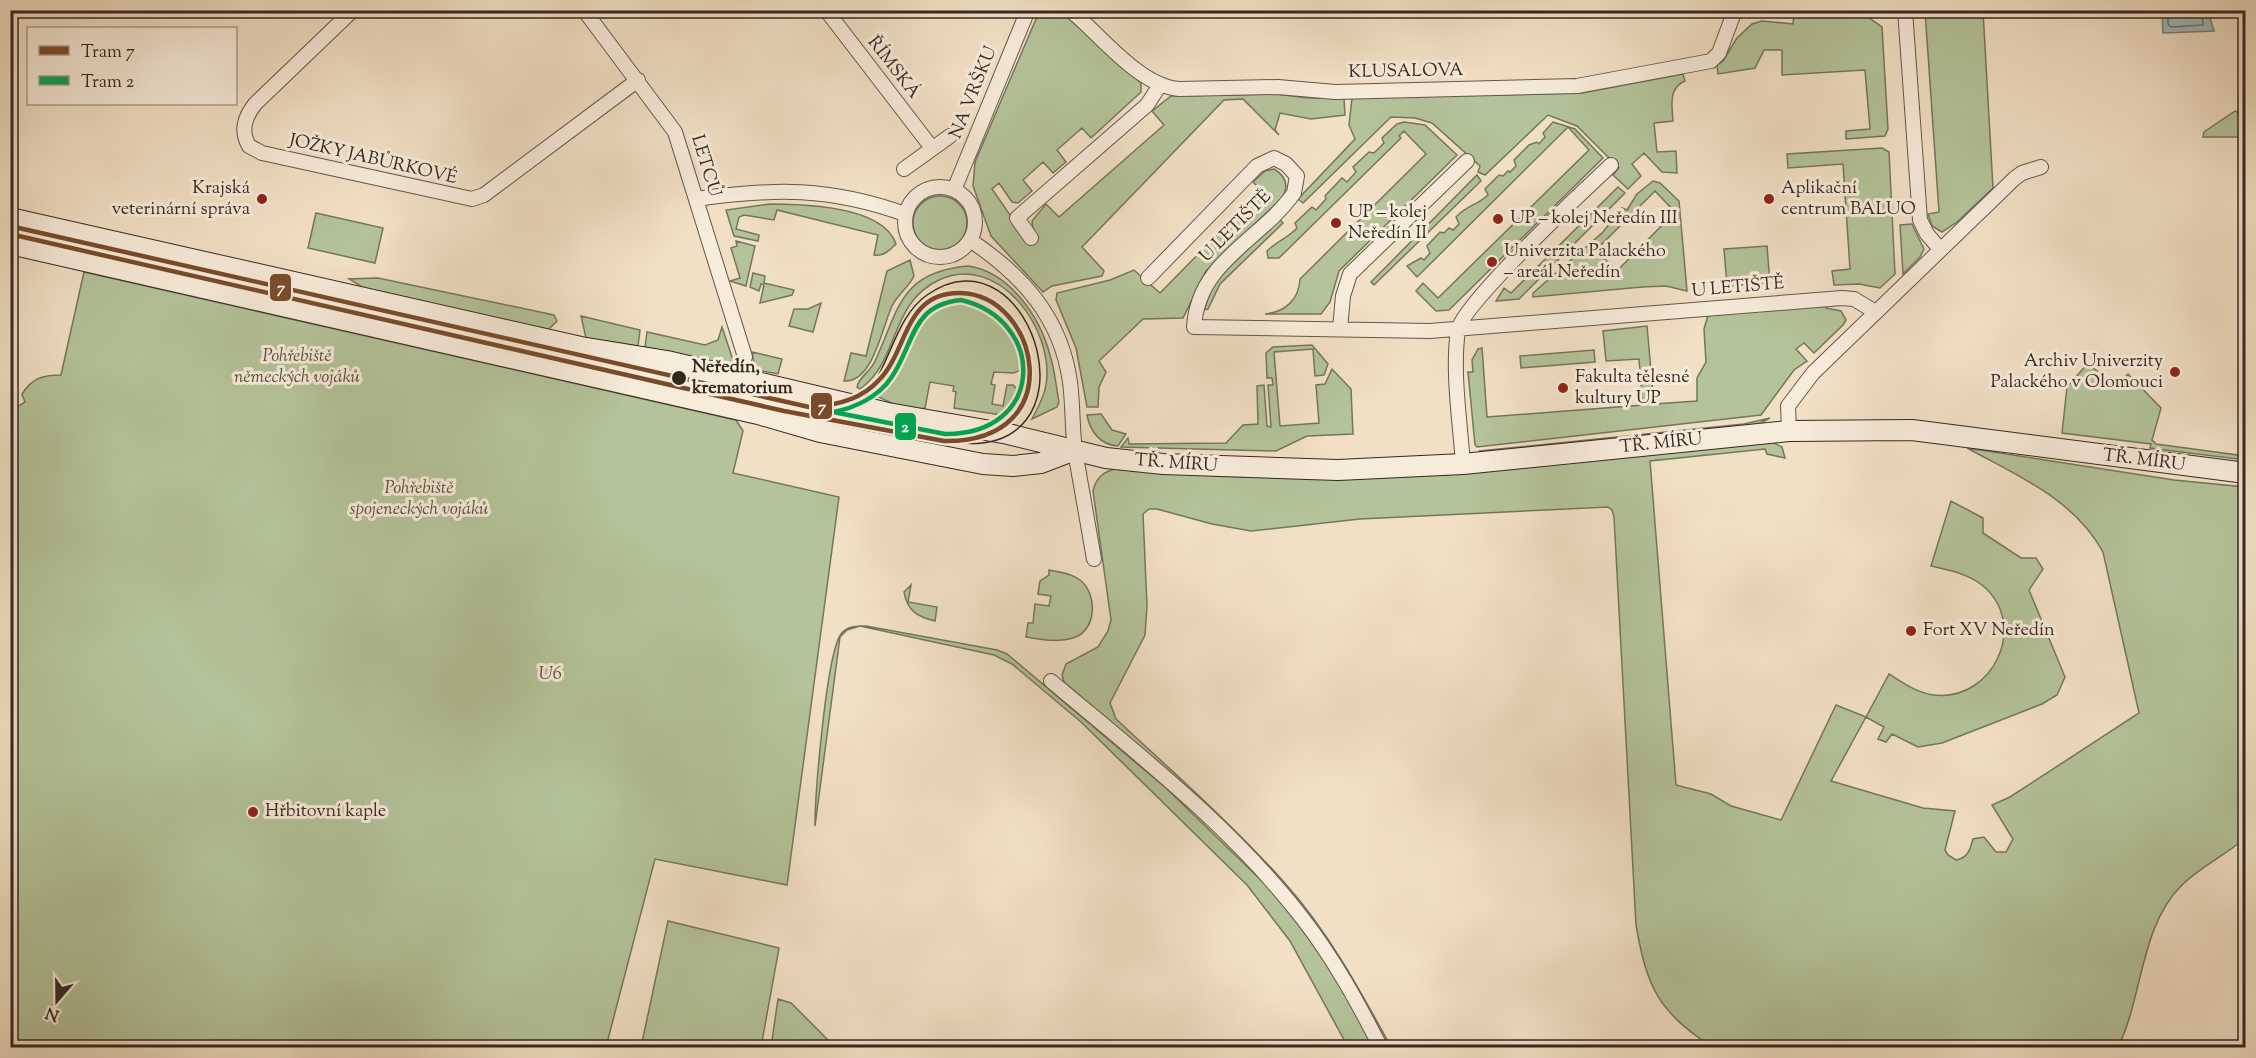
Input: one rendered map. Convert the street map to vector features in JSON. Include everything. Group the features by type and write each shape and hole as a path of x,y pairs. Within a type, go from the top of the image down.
{"main road":[{"name":"TŘ. MÍRU","path":"10,218 581,347 667,361 888,413 1118,460 1236,468 1338,470 1463,464 1789,430 1912,430 2246,473"},
{"path":"10,244 758,414 820,432 956,459 1021,466 1049,462 1075,450"}],"street":[{"name":"JOŽKY JABŮRKOVÉ","path":"354,10 255,104 245,123 246,140 249,146 262,153 471,200 484,195 638,80"},
{"name":"LETCŮ","path":"584,10 675,132 745,357"},
{"name":"ŘÍMSKÁ","path":"825,10 932,148"},
{"name":"NA VRŠKU","path":"954,190 1028,10"},
{"name":"KLUSALOVA","path":"1070,10 1143,75 1160,85 1179,89 1272,87 1335,92 1588,85 1711,61 1719,53 1735,10"},
{"path":"1905,10 1920,220 1940,249"},
{"path":"1031,238 1017,218 1146,105 1160,85"},
{"path":"904,169 950,136"},
{"name":"U LETIŠTĚ","path":"1148,278 1257,166 1264,160 1274,158 1287,164 1297,176 1294,193 1206,282 1197,304 1194,327 1458,328 1842,297 1854,299 1874,311"},
{"path":"1340,329 1343,296 1350,274 1467,161"},
{"path":"1463,464 1458,328 1476,300 1611,165"},
{"path":"1789,430 1787,414 1792,398 1813,373 1874,311 2015,178 2022,173 2041,167"},
{"path":"942,187 954,190 965,197 974,215 975,228 970,240 962,250 951,256 926,255 909,238 905,226 905,214 910,203 924,190 942,187"},
{"path":"696,199 755,191 800,191 851,199 905,214"},
{"path":"970,240 999,260 1022,281 1039,301 1055,330 1070,383 1075,450 1094,560"},
{"path":"1051,681 1173,785 1261,869 1323,946 1346,981 1381,1047"}],"green space":[{"path":"1057,11 1066,16 1141,83 1141,92 1091,138 1082,128 1057,150 1066,162 1053,173 1043,162 1023,180 1032,191 1018,203 1012,202 999,183 992,189 1028,241 1034,236 1032,221 1046,204 1059,217 1164,125 1152,111 1171,96 1276,94 1308,98 1344,98 1345,115 1311,119 1280,113 1275,130 1279,135 1243,99 1224,100 1082,247 1104,271 1102,276 1052,286 1043,292 991,236 973,186 975,162 1036,19 1046,13"},
{"path":"1794,11 1859,11 1882,27 1888,129 1885,136 1846,139 1846,131 1870,129 1865,70 1782,75 1782,50 1764,50 1755,68 1718,74 1717,65 1723,61 1737,38 1752,24 1762,21 1793,24"},
{"path":"1925,11 1983,11 1993,188 1957,222 1942,232 1932,226 1928,214 1939,212"},
{"path":"1683,74 1685,81 1673,93 1673,121 1654,123 1657,152 1676,151 1677,173 1662,172 1644,153 1632,164 1641,176 1628,189 1613,175 1619,168 1577,126 1548,115 1485,175 1478,172 1480,166 1432,123 1415,118 1391,117 1303,203 1298,199 1355,139 1349,125 1352,98 1582,93"},
{"path":"2235,111 2245,115 2245,134 2240,137 2203,137 2204,132"},
{"path":"1404,122 1425,125 1457,155 1339,271 1330,302 1321,314 1265,314 1279,311 1290,304 1297,293 1300,279 1426,154 1404,131 1399,136 1401,138 1279,258 1268,258 1267,251 1297,228 1295,223 1312,207 1316,210 1326,199 1325,196 1342,178 1347,182 1356,172 1353,167 1369,152 1374,153 1384,143 1382,138 1397,124"},
{"path":"1553,122 1575,129 1603,158 1449,310 1436,311 1416,291 1423,283 1438,298 1589,150 1568,127 1417,277 1407,266 1421,258 1424,260 1430,253 1427,246 1440,232 1444,233 1449,228 1453,230 1459,224 1456,217 1488,195 1485,189 1499,175 1503,176 1516,166 1514,160 1529,145 1537,142 1539,144 1545,137 1543,133"},
{"path":"1882,148 1889,152 1895,274 1880,288 1859,284 1834,285 1832,271 1850,269 1843,164 1788,168 1787,154"},
{"path":"1274,169 1285,181 1286,189 1283,197 1206,271 1183,318 1143,319 1099,361 1106,372 1099,387 1098,407 1087,407 1076,348 1056,300 1057,293 1110,280 1134,270 1160,293 1261,190 1253,182 1265,171"},
{"path":"1477,175 1481,181 1374,285 1371,282"},
{"path":"1653,181 1660,183 1679,201 1687,291 1666,286 1533,297 1533,293 1603,232 1622,208 1627,210 1637,194","holes":["1655,191 1675,212 1617,271 1596,250"]},
{"path":"1618,187 1625,193 1519,299 1496,301 1504,288 1511,293"},
{"path":"940,196 950,198 959,204 965,213 967,223 965,233 959,242 950,248 940,250 930,248 921,242 915,233 913,223 915,213 921,204 930,198"},
{"path":"770,204 821,207 859,215 888,231 896,244 883,254 874,255 878,235 777,210 774,220 744,215 739,217 736,229 759,235 758,241 734,236 726,210"},
{"path":"316,213 383,228 375,263 308,248"},
{"path":"1279,219 1283,223 1220,284 1208,309 1204,310 1214,282"},
{"path":"1912,224 1924,249 1920,257 1903,274 1900,225"},
{"path":"736,241 755,246 746,286 730,281 740,278 731,248 737,246"},
{"path":"1767,246 1770,283 1727,286 1724,249"},
{"path":"910,260 914,276 892,306 869,364 854,379 844,381 851,353 866,356 887,271"},
{"path":"968,266 997,277 1010,287 1031,312 1039,326 1052,361 1059,402 1057,407 1032,419 1045,389 1046,364 1042,341 1032,320 1018,301 1002,286 982,277 961,274 939,280 923,290 911,303 873,377 860,389 857,387 875,361 897,310 915,285 928,276"},
{"path":"84,272 736,420 743,431 733,473 839,497 787,885 655,859 606,1047 11,1047 11,411 25,402 22,394 34,381 43,377 61,375"},
{"path":"753,273 765,276 764,283 794,290 792,295 760,303 764,285 761,284 759,291 750,287"},
{"path":"378,278 554,315 557,321 548,330 364,288 349,279"},
{"path":"958,300 983,304 993,311 1008,325 1019,343 1023,362 1020,370 1014,373 994,372 991,384 995,385 992,404 1003,406 1007,385 1013,385 1019,391 1019,402 1009,416 954,408 956,392 953,391 954,386 930,382 925,408 912,409 898,406 873,394 884,381 915,324 926,313 940,305"},
{"path":"821,303 813,332 789,326 794,309 808,309"},
{"path":"1825,304 1826,308 1841,311 1846,320 1814,353 1804,343 1796,349 1807,361 1794,370 1761,415 1477,447 1475,445 1468,372 1473,372 1472,360 1478,349 1482,348 1487,417 1643,405 1639,359 1606,361 1603,331 1647,326 1654,404 1697,401 1697,378 1706,362 1704,329 1708,315"},
{"path":"581,316 640,330 638,346 586,338"},
{"path":"722,327 734,363 732,366 645,347 647,332 705,345 718,340"},
{"path":"1312,345 1328,364 1324,375 1315,376 1313,349 1274,352 1280,426 1319,423 1316,385 1325,384 1332,369 1351,389 1353,434 1307,436 1276,451 1121,447 1128,438 1129,444 1226,443 1243,425 1258,424 1257,386 1264,385 1267,426 1271,427 1268,385 1273,385 1272,378 1267,378 1266,353 1273,347"},
{"path":"1594,350 1595,362 1521,368 1520,356"},
{"path":"752,352 782,359 778,374 740,367 739,365 754,363"},
{"path":"2088,363 2115,387 2128,374 2161,408 2152,440 2156,444 2245,456 2245,460 2150,448 2151,444 2062,433 2067,387"},
{"path":"1101,414 1112,430 1126,434 1118,446 1101,440 1091,426 1087,415"},
{"path":"1770,418 1757,425 1484,453 1479,451 1744,424"},
{"path":"1772,442 1782,447 1785,458 1767,454 1765,449 1650,461 1676,785 1711,794 1731,806 1781,820 1836,705 1866,717 1831,781 1923,808 1955,811 1945,850 1956,860 1966,855 1973,839 1984,837 1996,852 2006,852 2013,839 1992,805 2010,797 2139,713 2103,552 2091,533 2061,503 2025,479 1967,448 2174,480 2245,487 2245,838 2189,879 2168,902 2150,941 2133,1006 2118,1047 1712,1047 1679,1022 1667,1009 1651,982 1636,925 1614,517 1612,510 1608,507 1360,519 1251,531 1212,524 1157,509 1149,509 1143,514 1147,606 1145,635 1110,703 1116,719 1223,819 1300,901 1329,941 1391,1047 1388,1047 1321,933 1269,868 1214,812 1064,682 1062,675 1066,664 1098,647 1108,631 1111,620 1093,491 1098,479 1111,470 1241,477 1340,478"},
{"path":"1951,501 1983,518 1983,533 2021,558 2036,558 2043,569 2029,590 2065,677 2057,695 2042,704 1942,743 1918,747 1892,734 1886,742 1878,739 1884,727 1866,717 1889,674 1922,692 1934,695 1955,694 1973,686 1988,674 1998,657 2003,639 2003,620 1996,601 1982,585 1971,578 1931,566"},
{"path":"1049,570 1065,573 1080,580 1090,594 1091,620 1081,634 1073,638 1043,640 1026,637 1028,623 1033,623 1035,604 1049,606 1051,596 1038,594 1040,581 1049,575"},
{"path":"911,585 908,602 937,607 935,621 914,612 908,604 904,592"},
{"path":"860,626 847,630 840,637 815,826 819,758 831,669 836,647 841,634 843,631"},
{"path":"860,626 997,650 1007,654 1166,788 1267,886 1314,943 1343,990 1373,1047 1348,1047 1290,941 1247,885 1081,722 1012,664 994,655"},
{"path":"668,921 779,948 761,1047 641,1047"},
{"path":"778,999 791,1003 835,1047 771,1047"}],"water":[{"path":"2162,11 2208,11 2214,31 2163,33"}],"tram line":[{"name":"7","path":"10,226 809,407 847,401 872,387 889,368 917,312 928,302 942,295 960,293 987,300 1009,317 1023,341 1030,368 1026,395 1012,419 985,435 944,441 784,411 10,234"},
{"path":"871,388 908,314 927,295 965,281 998,290 1022,316 1037,351 1039,388 1026,420 995,440 944,441"},
{"name":"2","path":"961,300 989,312 1009,330 1020,351 1023,375 1017,397 1002,416 978,429 945,434 833,412 850,408 880,391 899,365 923,318 944,303 961,300"}],"place":[{"name":"Krajská veterinární správa","path":"262,199"},
{"name":"Aplikační centrum BALUO","path":"1769,199"},
{"name":"UP – kolej Neředín III","path":"1498,219"},
{"name":"UP – kolej Neředín II","path":"1336,223"},
{"name":"Univerzita Palackého – areál Neředín","path":"1492,262"},
{"name":"Archiv Univerzity Palackého v Olomouci","path":"2175,372"},
{"name":"Neředín, krematorium","path":"679,378"},
{"name":"Fakulta tělesné kultury UP","path":"1563,388"},
{"name":"Fort XV Neředín","path":"1911,631"},
{"name":"Hřbitovní kaple","path":"253,812"}],"park label":[{"name":"Pohřebiště německých vojáků","path":"297,367"},
{"name":"Pohřebiště spojeneckých vojáků","path":"419,499"},
{"name":"U6","path":"550,675"}]}
